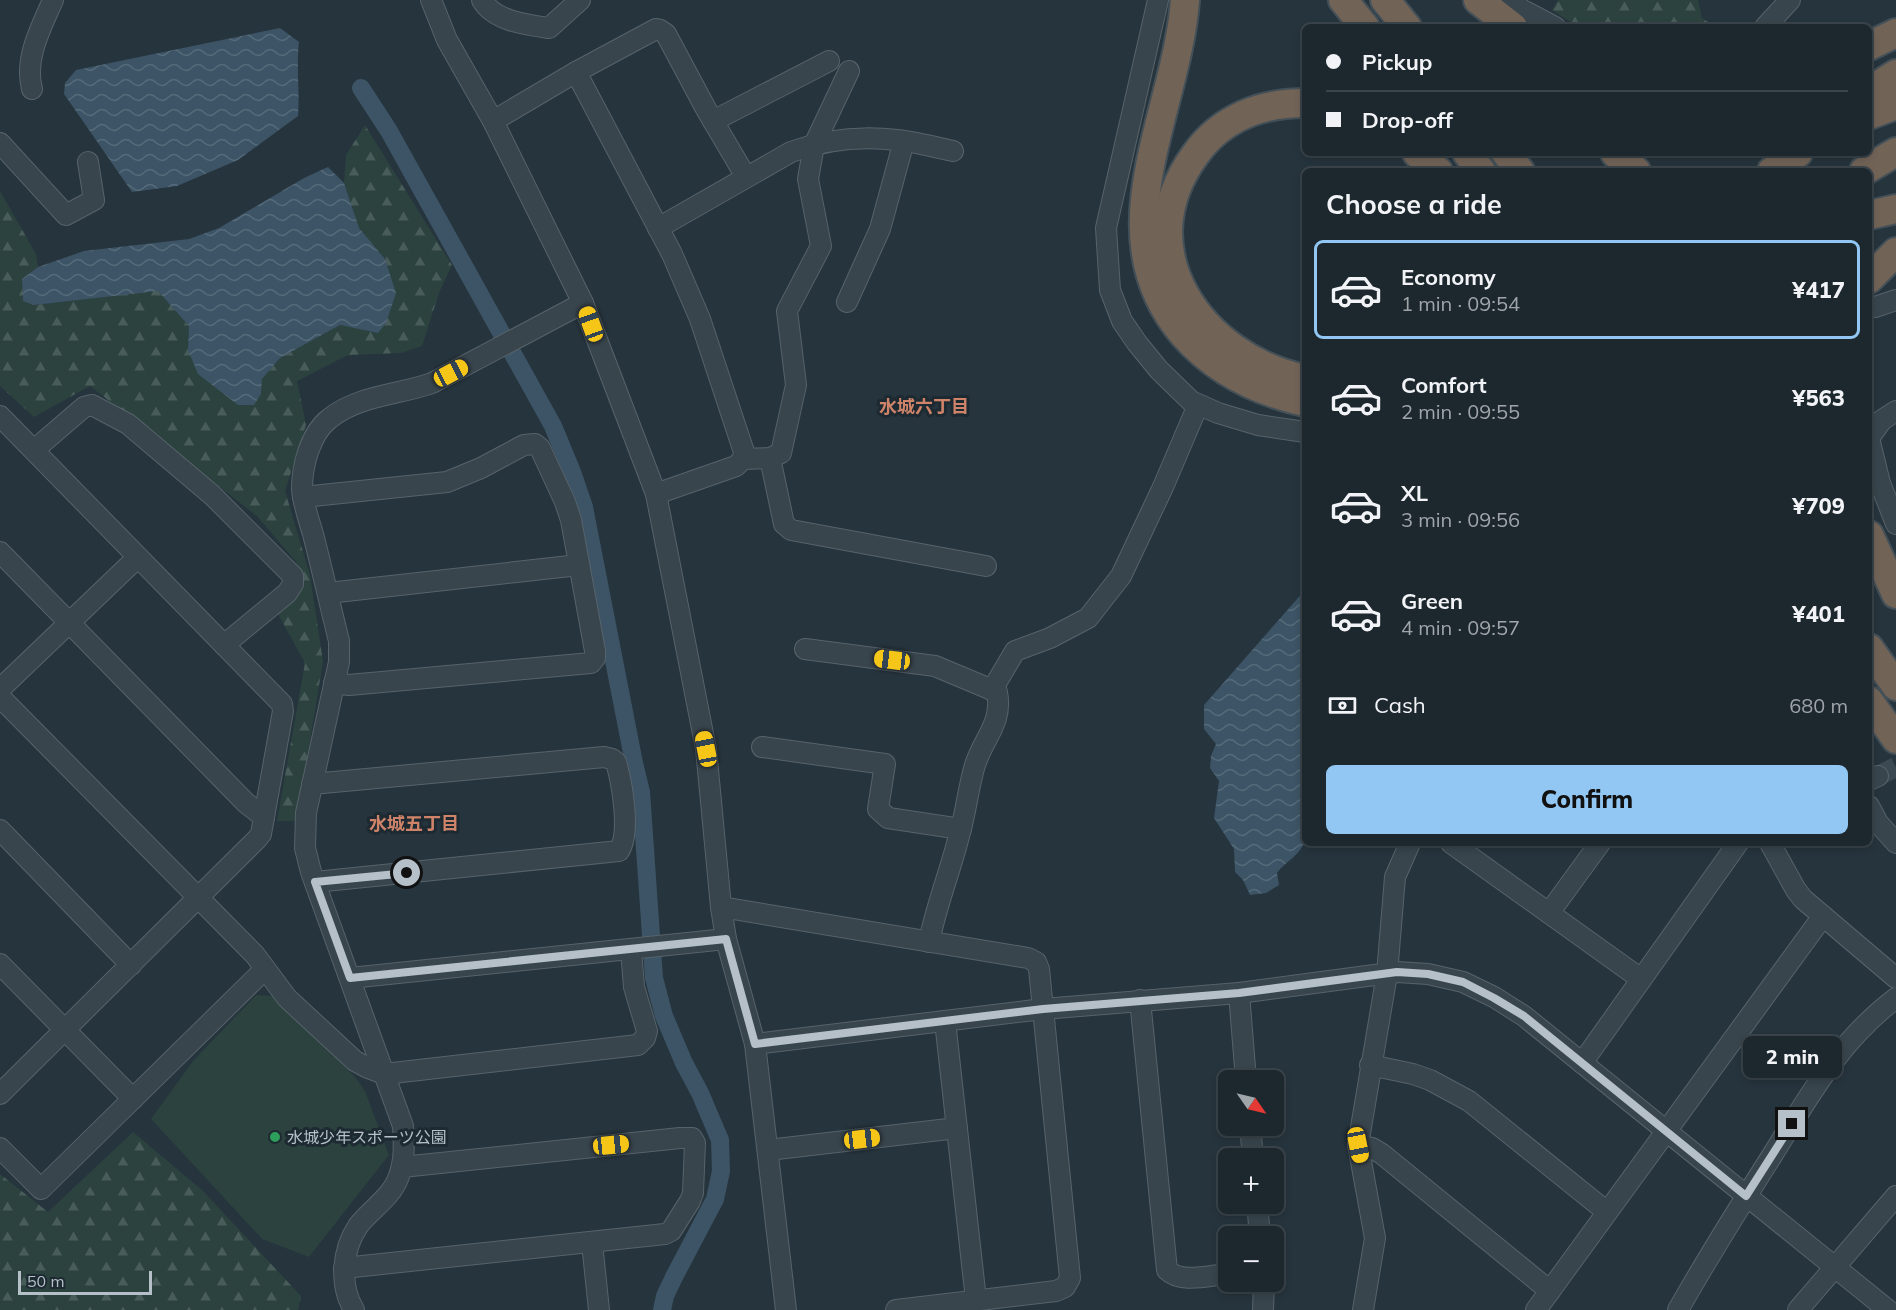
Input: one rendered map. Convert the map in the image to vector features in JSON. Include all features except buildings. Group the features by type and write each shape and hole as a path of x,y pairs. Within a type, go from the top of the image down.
{"highway":[{"path":"1185,0 1178,50 1144,194 1142,225 1150,276 1160,302 1173,322 1210,360 1233,376 1257,387 1282,397 1302,401"},
{"path":"1343,0 1363,24"},
{"path":"1385,0 1405,24"},
{"path":"1472,0 1495,24"},
{"path":"1478,0 1509,24"},
{"path":"1872,45 1896,33"},
{"path":"1872,89 1896,74"},
{"path":"1302,103 1283,103 1242,114 1221,127 1202,144 1175,190 1169,213 1168,239 1172,264 1180,286 1209,329 1228,346 1250,359 1276,371 1302,378"},
{"path":"1872,114 1896,105"},
{"path":"1869,168 1896,153"},
{"path":"1420,156 1434,168"},
{"path":"1469,156 1479,168"},
{"path":"1508,156 1518,168"},
{"path":"1618,156 1632,168"},
{"path":"1770,168 1782,156"},
{"path":"1777,168 1794,156"},
{"path":"1872,214 1896,209"},
{"path":"1872,276 1896,252"},
{"path":"1872,542 1896,594"},
{"path":"1872,652 1896,686"},
{"path":"1872,705 1896,739"}],"street":[{"path":"32,89 28,75 32,51 53,0"},
{"path":"431,0 447,40 493,121 584,303 656,494 706,749 726,939 755,1044 786,1310"},
{"path":"482,0 492,12 526,24 549,28 580,0"},
{"path":"1158,0 1106,228 1110,290 1122,321 1137,343 1175,386 1198,405 1258,425 1302,432"},
{"path":"1512,0 1521,9 1549,24"},
{"path":"1769,24 1790,0"},
{"path":"493,121 576,72 656,29 666,34 712,121 746,177"},
{"path":"712,121 829,61"},
{"path":"743,459 770,458 781,453 796,385 787,311 821,246 808,178 814,145 849,71"},
{"path":"576,72 672,254 700,319 744,452 743,459 736,466 656,494"},
{"path":"658,228 791,152 814,145 847,139 904,141 953,151"},
{"path":"848,302 880,229 904,141"},
{"path":"0,143 66,215 94,200 88,162"},
{"path":"1875,307 1896,300"},
{"path":"354,1310 344,1274 347,1248 358,1226 387,1197 399,1178 405,1154 403,1126 315,882 305,848 306,813 339,662 339,641 303,497 303,464 315,437 328,419 353,405 432,383 584,303"},
{"path":"34,450 84,407 92,405 128,424 212,495 293,576 293,584 287,593 224,645"},
{"path":"992,690 1015,651 1050,638 1088,618 1121,576 1198,405"},
{"path":"1872,434 1882,420 1896,411"},
{"path":"0,417 282,704 283,711 261,834 199,899 0,1094"},
{"path":"303,497 447,482 481,468 524,445 535,444 540,448 571,520 595,651 595,658 591,663 349,685 334,683"},
{"path":"1872,450 1880,483 1896,524"},
{"path":"770,458 784,524 792,530 986,566"},
{"path":"0,552 246,803 264,817"},
{"path":"0,689 138,557"},
{"path":"328,593 579,565"},
{"path":"805,649 935,666 998,692 1000,705 998,714 979,754 961,829 934,916 929,942"},
{"path":"0,697 255,955 287,998 355,1061 368,1068 384,1074 638,1045 645,1038 647,1031 634,987 631,950"},
{"path":"762,747 885,764 878,809 888,818 961,829"},
{"path":"312,784 506,768 604,757 616,762 625,822 624,839 619,851 315,882"},
{"path":"1872,811 1896,843"},
{"path":"0,830 131,965"},
{"path":"1363,1310 1375,1238 1358,1145 1387,974 1395,877 1409,846"},
{"path":"1455,846 1641,979"},
{"path":"1549,913 1598,846"},
{"path":"1582,1063 1736,846"},
{"path":"1772,846 1796,890 1896,978"},
{"path":"721,907 1028,958 1036,962 1039,969 1070,1278 1065,1287 1056,1292 896,1310"},
{"path":"1536,1310 1823,916"},
{"path":"350,978 726,939"},
{"path":"0,964 133,1099"},
{"path":"0,1148 41,1189 264,970"},
{"path":"755,1044 1043,1009 1239,993 1387,974 1428,974 1463,982 1524,1016 1887,1310"},
{"path":"1239,993 1245,1070"},
{"path":"1678,1310 1826,1069 1863,1024 1896,998"},
{"path":"1140,1000 1167,1270 1180,1278 1218,1275"},
{"path":"945,1021 976,1300"},
{"path":"1370,1065 1430,1080 1469,1101 1607,1212"},
{"path":"768,1150 957,1128"},
{"path":"344,1268 665,1234 671,1231 693,1193 695,1143 692,1138 680,1138 402,1167"},
{"path":"1358,1145 1372,1148 1382,1154 1550,1291"},
{"path":"1798,1310 1896,1196"},
{"path":"592,1243 599,1310"},
{"path":"1263,1310 1264,1292"}],"green space":[{"path":"1558,0 1698,0 1702,18 1711,24 1573,24 1552,10"},
{"path":"365,125 452,265 439,293 422,346 401,353 348,355 297,381 306,425 285,491 310,575 323,661 297,821 277,821 305,663 278,614 297,592 297,563 257,516 90,386 34,417 0,386 0,191 36,254 38,267 22,279 34,305 158,290 189,326 188,350 261,394 262,379 280,358 340,325 359,328 385,259 358,228 344,183 346,155"},
{"name":"水城少年スポーツ公園","path":"256,995 274,996 356,1078 365,1091 389,1155 309,1257 262,1239 151,1119 193,1061"},
{"path":"133,1132 202,1190 301,1296 298,1310 0,1310 0,1174 48,1212"}],"water":[{"path":"280,28 299,42 298,116 238,160 177,186 132,192 64,94 65,83 76,70"},
{"path":"328,167 344,183 359,228 385,259 396,293 386,323 378,333 340,325 280,358 262,379 261,394 254,405 238,405 198,374 188,350 189,326 158,291 34,305 23,301 22,279 38,267 84,251 189,239 219,228 304,178"},
{"path":"1302,593 1302,846 1277,873 1279,885 1266,893 1250,895 1243,880 1235,872 1234,849 1214,818 1219,781 1210,768 1211,756 1216,744 1204,729 1204,705"}],"waterway":[{"path":"361,88 389,131 553,426 584,507 641,792 654,978 664,1016 720,1140 721,1171 715,1199 674,1277 665,1296 662,1310"}],"tunnel":[{"path":"1878,776 1896,767"}],"place":[{"name":"水城少年スポーツ公園","path":"275,1137"}],"district":[{"name":"水城六丁目","path":"924,406"},
{"name":"水城五丁目","path":"414,823"}],"route":[{"path":"407,873 315,882 350,978 726,939 755,1044 1043,1009 1239,993 1397,972 1428,974 1463,982 1524,1016 1746,1196 1792,1124"}]}
